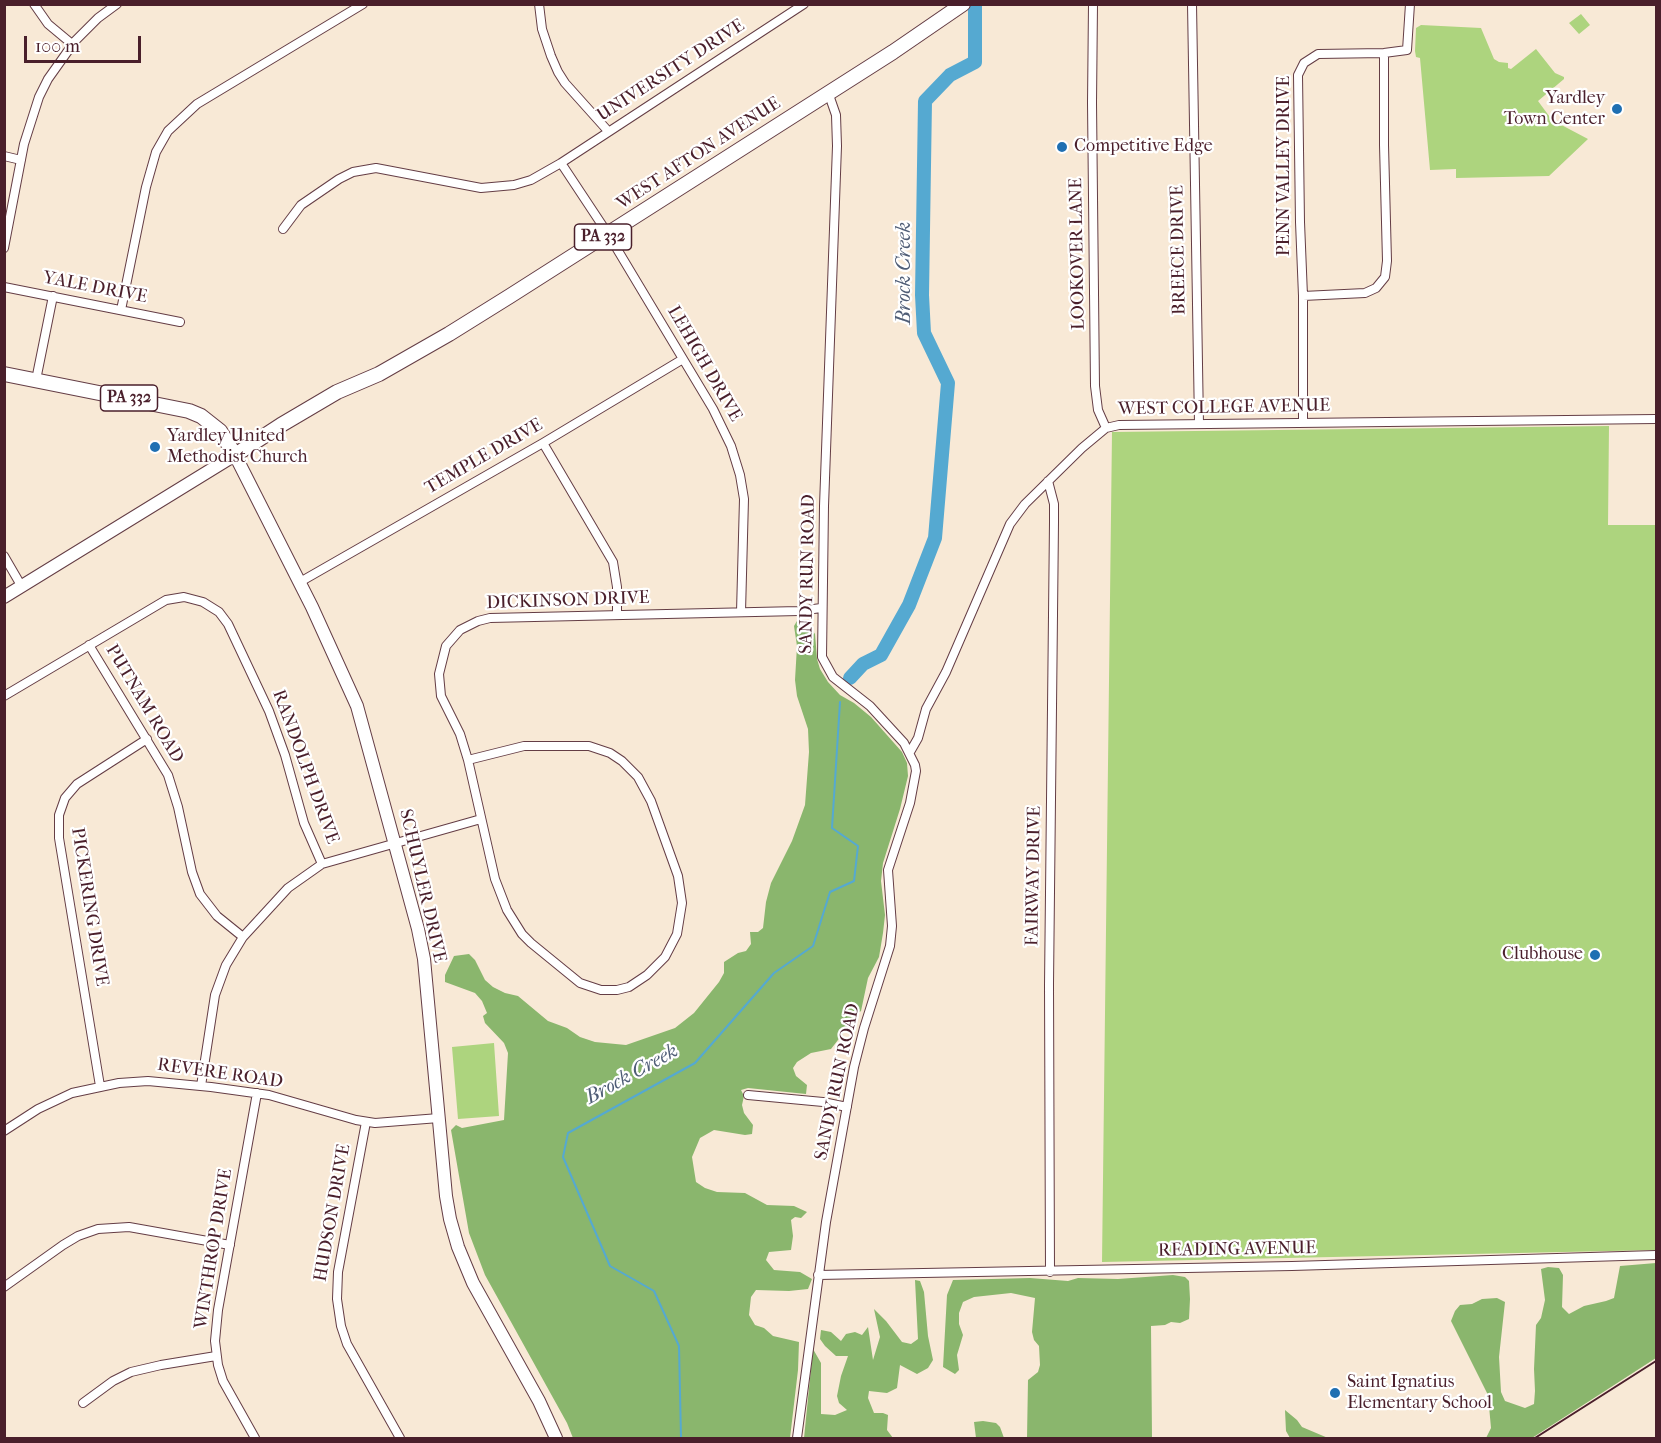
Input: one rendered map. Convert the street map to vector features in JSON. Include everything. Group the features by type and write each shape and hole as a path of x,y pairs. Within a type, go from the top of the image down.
{"main road":[{"name":"WEST AFTON AVENUE","path":"235,455 338,392 378,374 448,334 608,234 963,4"},
{"name":"PA 332","path":"4,374 189,411 201,416 220,431 235,455"}],"street":[{"path":"34,4 48,24 72,44"},
{"path":"4,248 21,160 39,97 48,79 72,44 88,27 117,4"},
{"path":"122,310 146,187 156,152 168,131 197,104 363,4"},
{"path":"538,4 542,29 558,72 608,131"},
{"name":"UNIVERSITY DRIVE","path":"283,229 301,205 353,172 376,168 481,188 514,186 531,180 561,163 804,4"},
{"name":"LOOKOVER LANE","path":"1093,4 1095,386 1098,410 1106,428"},
{"name":"BREECE DRIVE","path":"1192,4 1199,424"},
{"name":"PENN VALLEY DRIVE","path":"1303,422 1304,296 1300,222 1298,86 1300,68 1318,54 1384,53 1407,50 1410,4"},
{"path":"1304,296 1365,293 1376,288 1385,277 1387,261 1384,53"},
{"name":"SANDY RUN ROAD","path":"797,1438 826,1222 847,1107 864,1028 890,946 892,926 888,870 913,790 916,771 910,752 904,743 870,706 839,682 826,668 821,652 837,146 836,115 828,92"},
{"path":"4,156 21,160"},
{"name":"LEHIGH DRIVE","path":"561,163 608,234 724,428 740,475 744,516 741,612"},
{"name":"YALE DRIVE","path":"4,287 180,322"},
{"path":"36,380 52,296"},
{"name":"TEMPLE DRIVE","path":"300,582 543,443 683,359"},
{"name":"WEST COLLEGE AVENUE","path":"910,752 918,738 926,709 946,672 1010,524 1024,504 1106,428 1119,425 1656,419"},
{"path":"543,443 613,562 617,587 617,615"},
{"path":"4,597 235,455"},
{"name":"SCHUYLER DRIVE","path":"235,455 300,582 357,706 424,959 446,1196 458,1247 473,1283 539,1401 556,1438"},
{"name":"FAIRWAY DRIVE","path":"1048,481 1053,494 1054,513 1049,985 1050,1272"},
{"path":"4,556 22,586"},
{"name":"RANDOLPH DRIVE","path":"4,696 166,600 184,597 203,602 219,612 228,624 269,711 285,755 304,823 322,864"},
{"name":"DICKINSON DRIVE","path":"468,760 524,746 577,745 599,748 616,757 638,777 651,801 682,891 680,922 672,945 654,969 637,983 617,990 592,988 573,977 531,943 507,910 495,879 468,760 459,734 445,706 440,688 439,674 442,654 452,637 469,624 490,618 821,608"},
{"name":"PUTNAM ROAD","path":"89,645 165,769 174,793 192,872 200,894 217,916 243,937"},
{"name":"PICKERING DRIVE","path":"100,1086 59,838 59,815 65,798 77,784 147,739"},
{"path":"201,1086 215,995 226,965 243,937 288,888 322,864 481,819"},
{"name":"REVERE ROAD","path":"5,1130 62,1097 100,1086 148,1081 257,1093 366,1122 393,1123 439,1118"},
{"name":"WINTHROP DRIVE","path":"255,1438 228,1393 216,1356 216,1319 257,1093"},
{"path":"748,1095 823,1101 847,1107"},
{"name":"HUDSON DRIVE","path":"366,1122 338,1272 336,1299 347,1344 400,1438"},
{"path":"4,1287 63,1245 78,1236 98,1229 129,1227 230,1245"},
{"name":"READING AVENUE","path":"819,1275 1050,1272 1656,1255"},
{"path":"83,1403 113,1381 131,1372 216,1356"}],"green space":[{"path":"1581,14 1590,25 1579,34 1569,23"},
{"path":"1421,25 1481,28 1494,59 1508,63 1508,68 1511,69 1536,49 1555,73 1564,77 1538,101 1552,120 1588,139 1549,176 1456,178 1456,169 1430,170 1420,58 1416,57 1415,51 1416,28"},
{"path":"1609,426 1608,525 1656,525 1656,1250 1102,1262 1112,432"},
{"path":"797,621 807,622 815,634 817,659 828,682 840,695 871,717 902,752 907,763 908,776 883,863 881,881 885,915 883,933 879,957 868,978 861,1011 850,1019 848,1027 831,1049 811,1053 797,1062 793,1068 796,1076 807,1085 806,1094 748,1088 741,1090 744,1096 742,1105 744,1113 753,1125 752,1134 714,1130 700,1138 692,1157 696,1182 705,1188 717,1192 745,1193 767,1205 794,1206 807,1212 801,1218 795,1217 791,1220 793,1236 791,1250 769,1252 766,1260 774,1270 800,1272 812,1279 808,1289 756,1290 751,1297 749,1315 755,1325 764,1328 773,1336 799,1342 790,1438 573,1438 567,1423 485,1275 469,1233 451,1130 456,1125 462,1128 504,1120 508,1053 504,1043 485,1023 483,1016 487,1013 482,1001 475,993 445,982 445,975 454,956 469,954 475,960 485,980 493,987 518,996 548,1021 595,1042 626,1045 675,1028 694,1013 719,982 724,973 724,962 746,951 751,944 750,932 758,932 763,928 771,883 792,841 805,805 809,752 808,729 797,696 795,680 797,646 794,626"},
{"path":"494,1043 499,1116 458,1119 452,1047"},
{"path":"1656,1263 1656,1358 1532,1438 1486,1438 1491,1428 1488,1395 1451,1321 1460,1305 1472,1304 1482,1299 1497,1298 1505,1302 1499,1357 1501,1392 1505,1401 1525,1408 1534,1404 1536,1325 1541,1318 1545,1300 1541,1269 1559,1268 1563,1275 1562,1307 1569,1314 1584,1306 1614,1298 1620,1266"},
{"path":"1173,1275 1185,1277 1189,1281 1189,1319 1180,1323 1171,1322 1151,1326 1152,1438 1027,1438 1028,1380 1038,1372 1040,1365 1039,1346 1032,1332 1035,1298 1011,1293 974,1297 963,1302 959,1313 959,1324 963,1335 957,1355 959,1370 955,1374 943,1367 947,1295 953,1280 1030,1278 1068,1281 1078,1278 1118,1279"},
{"path":"915,1280 920,1281 924,1292 928,1336 933,1360 928,1368 917,1374 900,1365 897,1388 887,1393 869,1391 868,1398 874,1413 888,1415 887,1430 893,1438 804,1438 813,1349 821,1363 821,1414 835,1415 847,1410 839,1403 837,1396 848,1356 836,1356 825,1346 820,1339 821,1330 831,1332 841,1341 846,1334 855,1332 862,1335 868,1327 873,1360 880,1337 874,1309 902,1342 911,1344 918,1339"},
{"path":"1285,1410 1302,1427 1328,1438 1290,1438 1286,1431"},
{"path":"974,1422 996,1423 1004,1438 976,1438"}],"waterway":[{"name":"Brock Creek","path":"850,678 863,664 881,655 909,605 935,538 948,383 924,333 922,295 925,101 950,75 975,62 975,4"},
{"name":"Brock Creek","path":"681,1438 679,1346 654,1291 610,1266 563,1157 568,1133 695,1063 774,973 813,946 830,892 854,881 858,846 832,828 840,702"}],"railway":[{"path":"1535,1438 1656,1361"}],"place":[{"name":"Yardley Town Center","path":"1617,109"},
{"name":"Competitive Edge","path":"1062,147"},
{"name":"Yardley United Methodist Church","path":"155,447"},
{"name":"Clubhouse","path":"1595,955"},
{"name":"Saint Ignatius Elementary School","path":"1335,1393"}]}
